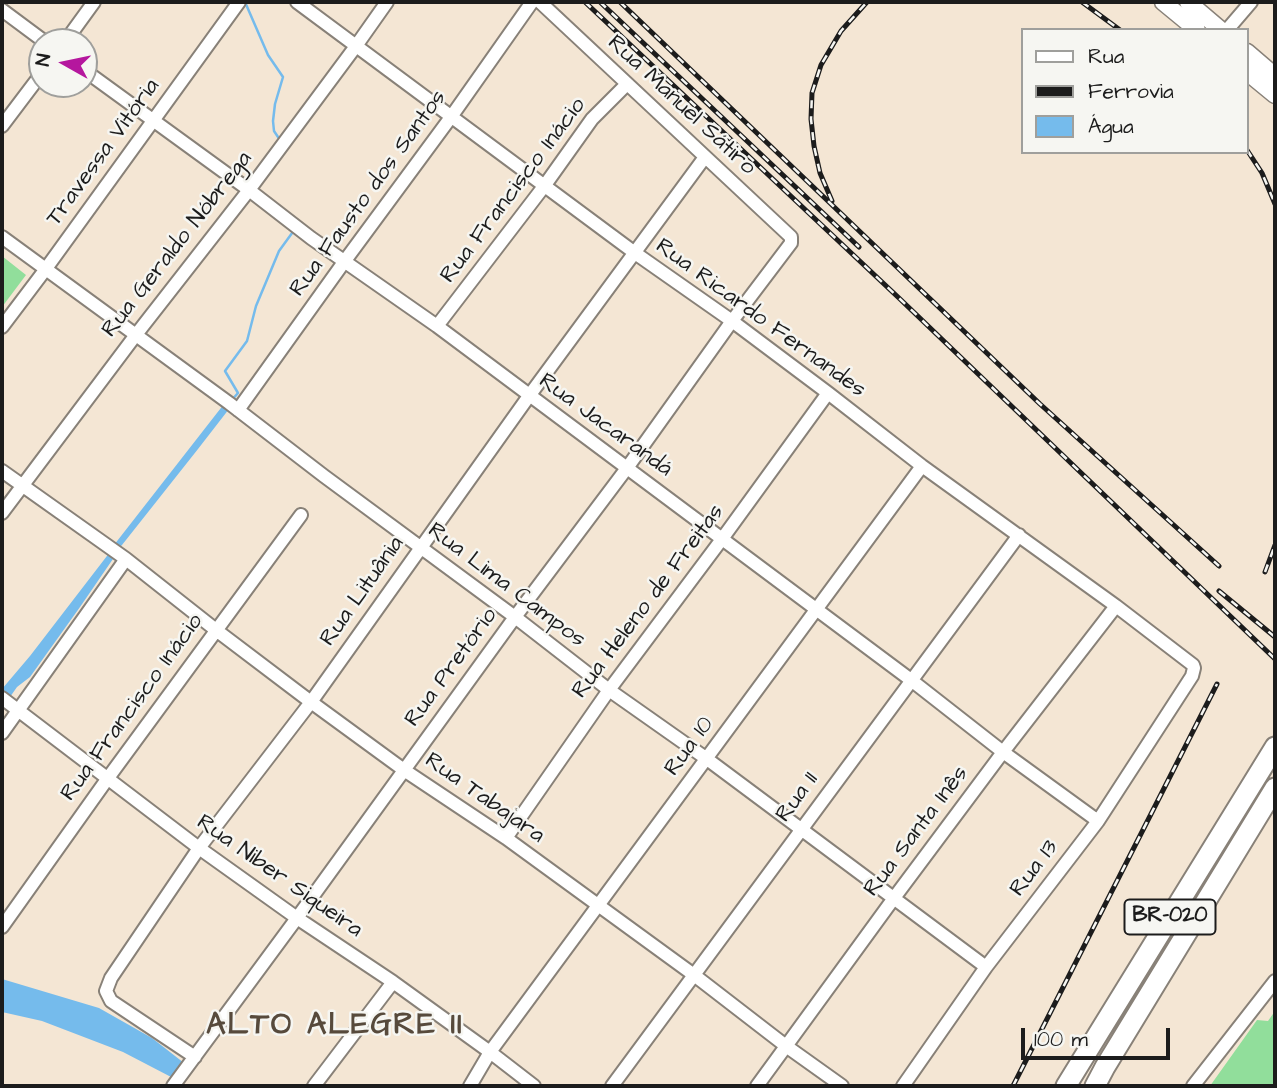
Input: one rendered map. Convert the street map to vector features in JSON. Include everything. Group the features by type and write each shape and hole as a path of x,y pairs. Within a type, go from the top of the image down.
{"highway":[{"name":"BR-020","path":"1066,1086 1275,747"},
{"name":"BR-020","path":"1095,1086 1275,788"}],"street":[{"path":"75,28 94,2"},
{"name":"Travessa Vitória","path":"2,327 239,2"},
{"name":"Rua Ricardo Fernandes","path":"297,2 635,253 732,321 922,466 1116,606 1193,665 1193,672"},
{"name":"Rua Geraldo Nóbrega","path":"2,513 249,190 387,2"},
{"name":"Rua Fausto dos Santos","path":"238,410 532,2"},
{"name":"Rua Manuel Sátiro","path":"540,2 791,237 792,241"},
{"path":"1163,2 1195,28"},
{"path":"1188,2 1221,28"},
{"path":"1226,28 1251,2"},
{"path":"2,10 28,29"},
{"path":"1249,55 1275,95"},
{"name":"Rua Jacarandá","path":"98,80 344,262 437,326 1098,821"},
{"name":"Rua Francisco Inácio","path":"437,326 592,119 627,84"},
{"path":"2,126 28,92"},
{"name":"Rua Lituânia","path":"195,1057 111,1001 106,991 108,984 199,848 311,702 705,157"},
{"name":"Rua Lima Campos","path":"2,237 238,410 608,690 986,967"},
{"name":"Rua Pretório","path":"173,1086 792,241"},
{"name":"Rua Heleno de Freitas","path":"506,838 608,690 828,393"},
{"name":"Rua 10","path":"470,1086 491,1052 922,466"},
{"name":"Rua Tabajara","path":"2,471 126,559 311,702 404,770 506,838 842,1086"},
{"name":"Rua Francisco Inácio","path":"2,927 301,515"},
{"name":"Rua 11","path":"612,1086 1019,535"},
{"path":"2,733 126,559"},
{"name":"Rua Santa Inês","path":"757,1086 1003,752 1116,606"},
{"name":"Rua 13","path":"903,1086 986,967 1098,821 1193,672"},
{"name":"Rua Niber Siqueira","path":"2,698 199,848 393,982 534,1086"},
{"path":"1193,1086 1275,981"},
{"path":"314,1086 393,982"}],"green space":[{"path":"2,256 26,275 2,307"},
{"path":"1275,1011 1275,1086 1210,1086 1257,1020 1268,1021"}],"water":[{"path":"224,404 229,409 198,449 122,545 119,548 114,545"},
{"path":"110,552 115,556 80,607 30,677 17,687 10,697 2,689"},
{"path":"2,979 99,1008 152,1038 184,1063 173,1078 123,1052 42,1021 2,1012"}],"waterway":[{"path":"245,2 268,55 283,77 273,121 274,131 280,140"},
{"path":"231,401 238,393 225,371 247,341 256,306 279,251 295,229"}],"railway":[{"path":"585,2 900,299 1275,659"},
{"path":"600,2 859,247"},
{"path":"620,2 1040,404 1219,566"},
{"path":"832,201 820,173 814,146 812,93 821,65 841,31 867,2"},
{"path":"1082,2 1117,28"},
{"path":"1249,153 1262,173 1275,204"},
{"path":"1265,572 1275,545"},
{"path":"1219,591 1275,637"},
{"path":"1013,1086 1217,684"}],"district":[{"name":"ALTO ALEGRE II","path":"335,1027"}]}
